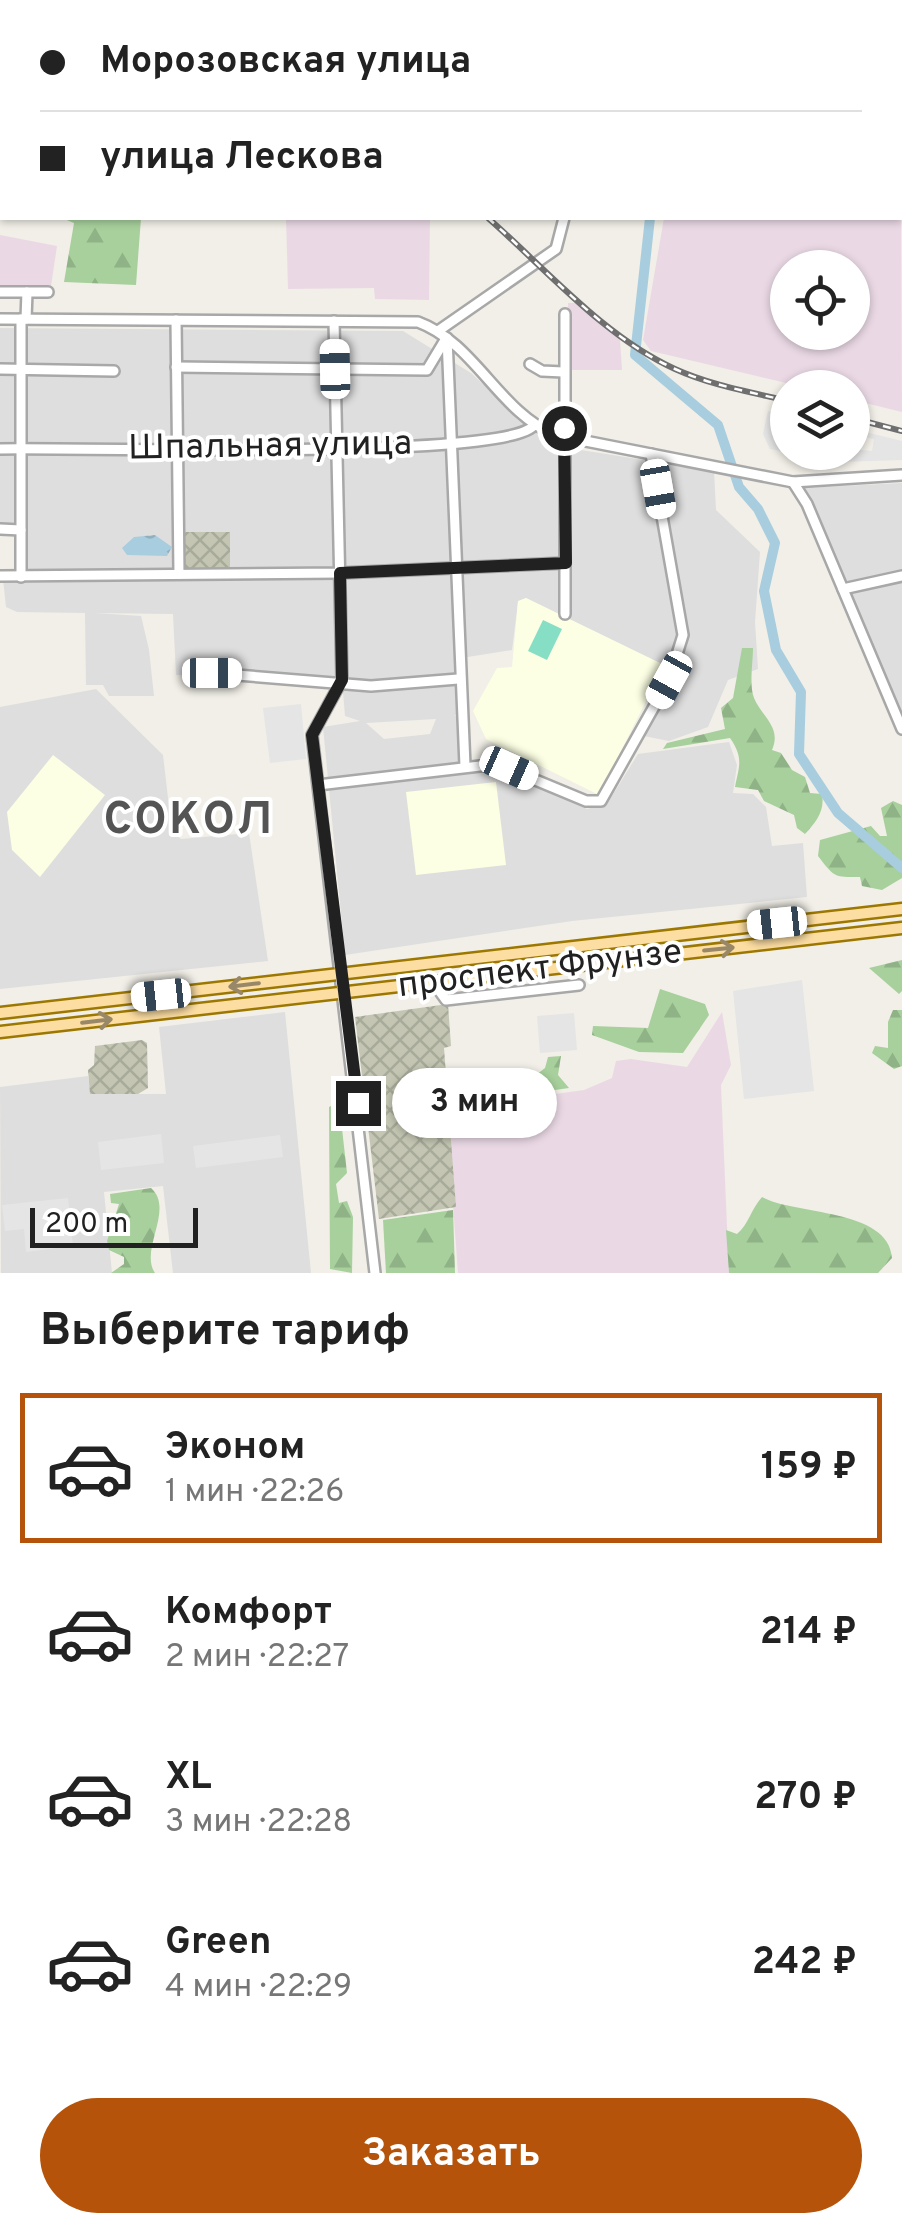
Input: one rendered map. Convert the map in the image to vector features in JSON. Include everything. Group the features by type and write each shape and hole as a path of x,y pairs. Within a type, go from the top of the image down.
{"main road":[{"name":"проспект Фрунзе","path":"0,1013 902,909"},
{"name":"проспект Фрунзе","path":"0,1032 902,928"}],"street":[{"path":"176,366 427,370 442,334 556,249 563,220"},
{"path":"0,292 48,292"},
{"path":"21,577 21,369 26,292"},
{"path":"564,314 565,614"},
{"path":"0,318 403,320 442,334 534,425 563,437 793,482 902,476"},
{"path":"176,320 179,574"},
{"path":"334,321 333,448 342,680 312,735 376,1273"},
{"path":"442,334 458,568 458,679 465,766"},
{"path":"530,364 542,371 563,372"},
{"path":"0,369 114,371"},
{"name":"Шпальная улица","path":"0,449 178,451 450,443 520,436 534,425"},
{"path":"318,785 465,766 509,768 595,804 669,680 683,635 652,454"},
{"path":"793,482 807,504 902,728"},
{"path":"0,529 20,530"},
{"path":"1,576 340,573 566,563"},
{"path":"842,590 902,576"},
{"path":"212,673 406,686 458,679"},
{"path":"432,982 446,1000 579,984"}],"shaded area":[{"path":"286,220 430,220 429,300 375,299 374,288 288,289"},
{"path":"664,220 901,220 902,412 870,404 870,370 770,370 770,379 651,351 643,340"},
{"path":"0,235 57,246 51,286 0,286"},
{"path":"568,303 580,303 620,340 622,370 568,370"},
{"path":"0,328 403,331 471,373 532,430 568,448 714,471 716,510 760,552 755,622 758,669 728,680 708,727 669,741 644,736 672,680 664,665 526,598 518,602 512,650 455,659 458,714 454,716 461,716 467,771 503,770 587,809 607,804 638,754 729,742 737,765 733,793 753,794 766,807 772,846 803,843 807,897 572,921 345,955 323,727 360,721 345,716 342,680 176,675 173,614 95,613 141,616 149,650 154,696 109,696 103,685 86,685 85,613 17,612 6,607 3,579 24,578 26,529 0,528","holes":["436,719 430,734 384,739 366,723"]},
{"path":"768,411 770,411 770,449 763,434"},
{"path":"870,433 902,441 902,460 870,461 874,439"},
{"path":"902,483 902,722 803,488"},
{"path":"180,532 230,532 230,572 182,572"},
{"path":"526,598 664,665 599,795 486,739 473,711 497,668 512,667 518,601"},
{"path":"96,689 163,755 172,832 181,839 249,833 268,961 0,989 0,707"},
{"path":"301,704 306,759 270,763 263,708"},
{"path":"53,755 105,795 40,877 12,850 7,812"},
{"path":"496,782 506,865 416,875 406,792"},
{"path":"802,980 814,1091 744,1099 733,991"},
{"path":"448,1004 451,1046 444,1048 456,1207 379,1219 355,1017"},
{"path":"285,1012 311,1273 173,1273 163,1186 104,1192 112,1273 1,1273 0,1087 88,1076 91,1094 166,1094 159,1027"},
{"path":"722,1012 731,1065 721,1085 729,1273 458,1273 446,1109 584,1090 612,1078 616,1061 631,1059 687,1067"},
{"path":"574,1013 577,1050 540,1053 537,1016"},
{"path":"142,1040 147,1043 148,1088 138,1094 90,1094 88,1070 94,1065 95,1046"},
{"path":"161,1134 164,1163 101,1170 98,1142"},
{"path":"280,1135 283,1157 196,1168 193,1146"},
{"path":"68,1198 73,1246 26,1252 24,1229 5,1231 2,1205"}],"green space":[{"path":"67,220 141,220 136,285 64,282 74,223"},
{"path":"543,620 562,629 547,660 528,651"},
{"path":"742,648 753,648 753,693 773,728 772,750 781,753 792,770 805,777 810,793 822,794 821,811 805,834 797,828 794,815 764,801 758,790 735,787 739,757 730,738 663,749 667,743 725,729 721,708 733,698"},
{"path":"893,801 902,805 902,878 882,890 862,886 860,877 832,872 818,856 820,840 871,826 880,836 887,836 881,808"},
{"path":"902,960 902,991 899,994 869,968"},
{"path":"660,989 705,1004 709,1015 683,1053 639,1052 592,1035 593,1026 648,1028"},
{"path":"893,1010 902,1010 902,1066 894,1069 872,1053 875,1046 888,1048 888,1022"},
{"path":"561,1056 558,1075 569,1088 527,1094 527,1082 545,1068 548,1057"},
{"path":"339,1102 347,1173 336,1184 339,1203 347,1201 353,1217 352,1273 330,1269 329,1107"},
{"path":"151,1188 160,1207 151,1253 155,1273 111,1273 124,1264 124,1257 109,1250 107,1241 119,1204 111,1203 110,1194"},
{"path":"762,1197 858,1221 887,1242 892,1258 878,1273 729,1273 726,1230 737,1234"},
{"path":"453,1210 455,1273 386,1273 383,1220"}],"water":[{"path":"155,535 172,547 167,556 127,555 122,548 134,537"}],"waterway":[{"path":"650,220 635,355 718,425 739,487 758,509 775,543 764,591 776,650 801,692 799,754 838,813 902,868"}],"railway":[{"path":"490,220 576,300 649,355 702,379 770,397"},
{"path":"870,423 902,431"}],"district":[{"name":"СОКОЛ","path":"189,821"}],"route":[{"path":"358,1103 312,735 319,715 330,706 342,680 340,573 566,563 564,428"}]}
